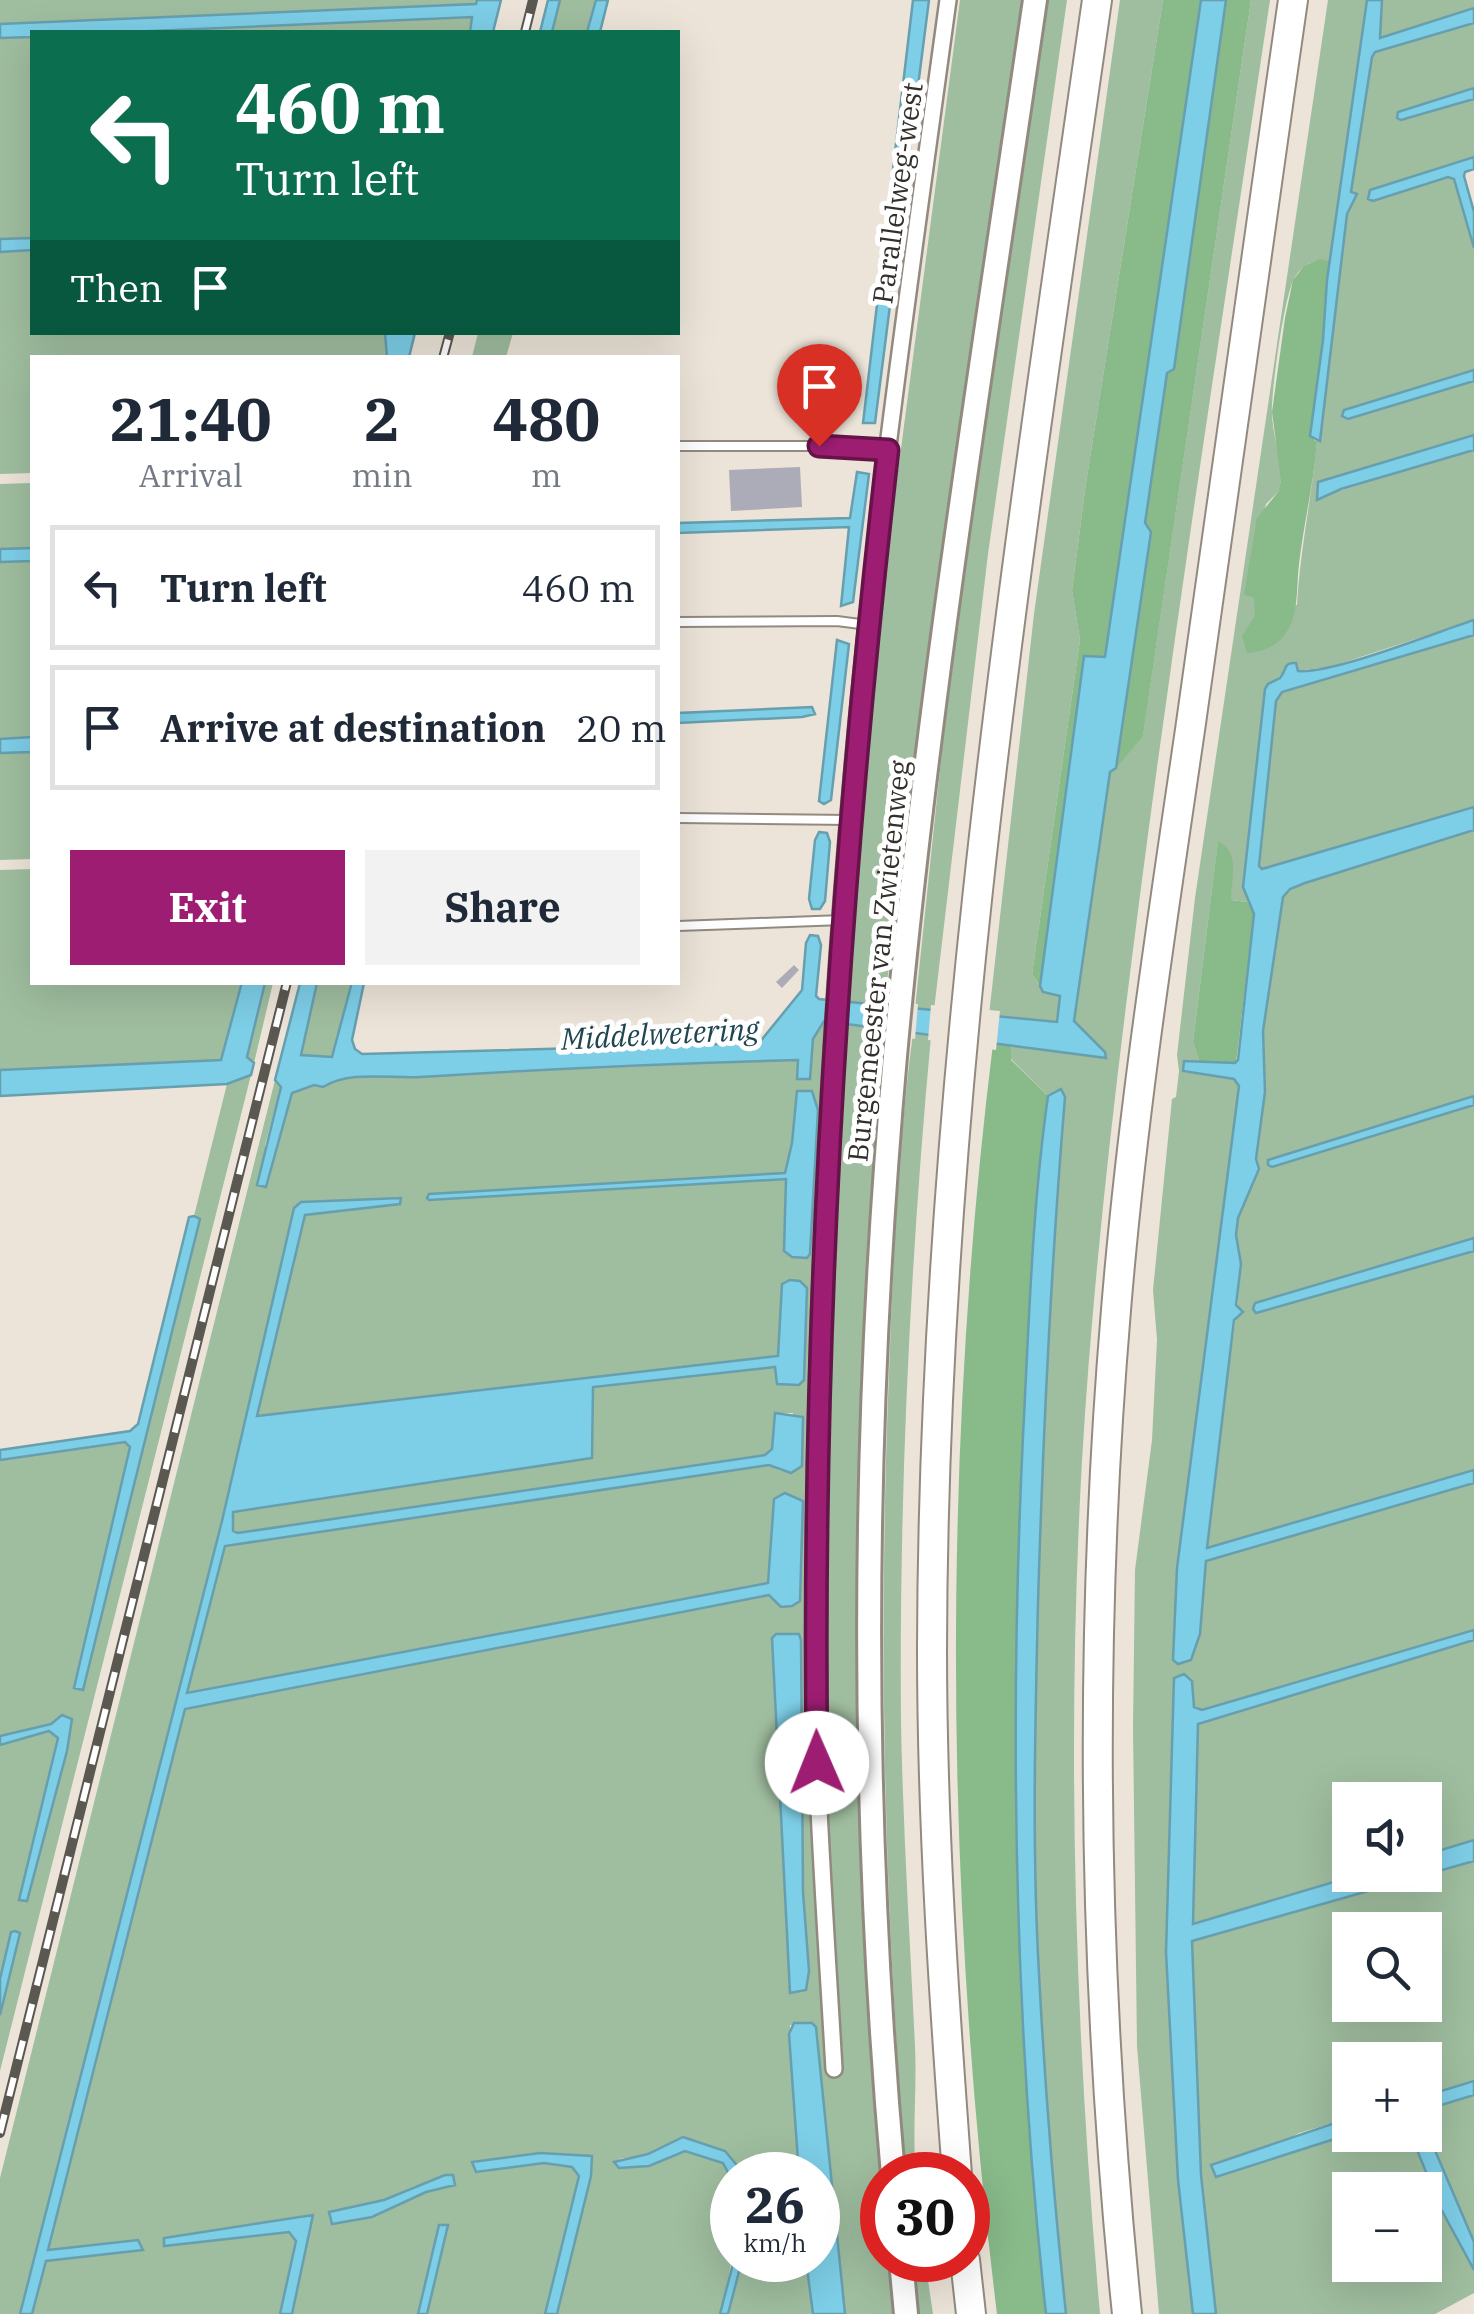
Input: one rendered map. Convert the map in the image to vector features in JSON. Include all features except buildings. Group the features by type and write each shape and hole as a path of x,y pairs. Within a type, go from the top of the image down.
{"highway":[{"path":"955,2152 942,1978 932,1649 941,1356 961,1071 1010,620 1097,0"},
{"path":"1126,2314 1104,2014 1098,1799 1099,1635 1116,1308 1146,1038 1293,0"},
{"path":"968,2282 972,2314"}],"main road":[{"name":"Burgemeester van Zwietenweg","path":"892,2152 876,1910 870,1580 873,1407 895,1058 944,629 1034,0"},
{"path":"903,2282 906,2314"}],"street":[{"name":"Parallelweg-west","path":"834,2069 817,1800 814,1600 822,1270 834,1032 868,624 948,0"}],"lane":[{"path":"680,446 854,446 888,450"},
{"path":"680,622 868,624"},
{"path":"680,818 850,820"},
{"path":"680,926 842,920"}],"green space":[{"path":"0,0 477,0 476,4 0,24"},
{"path":"560,0 596,0 588,30 552,30"},
{"path":"960,0 1022,0 948,506 884,1005 846,1002 874,654"},
{"path":"1046,0 1067,0 988,554 934,1010 915,1009 951,664"},
{"path":"1120,0 1163,0 1086,483 1072,590 1080,640 1032,974 1043,991 1061,996 1057,1022 989,1015 1034,614"},
{"path":"1163,0 1201,0 1105,658 1084,656 1040,986 1032,974 1080,640 1072,590"},
{"path":"1226,0 1251,0 1143,736 1116,768 1151,533 1145,523 1167,373 1174,369"},
{"path":"1251,0 1270,0 1154,790 1113,1112 1092,1321 1077,1568 1074,1781 1084,2101 1100,2314 1066,2314 1050,2144 1035,1882 1045,1413 1065,1097 1060,1089 1048,1096 1011,1059 1011,1046 1106,1058 1074,1021 1110,772 1143,735"},
{"path":"1328,0 1367,0 1330,261 1313,262 1299,271 1286,308 1272,412 1281,481 1278,492 1266,504 1245,595 1255,598 1255,616 1297,605 1347,214 1357,195 1351,192 1372,57 1375,52 1474,23 1474,88 1398,112 1402,120 1474,99 1474,157 1370,190 1373,201 1448,177 1454,179 1474,248 1474,370 1345,410 1342,415 1348,419 1474,381 1474,435 1319,482 1319,497 1474,450 1474,620 1330,667 1285,672 1265,689 1243,887 1248,902 1231,900 1231,884 1218,842 1193,1042 1199,1061 1184,1061 1184,1072 1234,1079 1239,1086 1177,1568 1191,1660 1200,1634 1206,1561 1474,1483 1474,1630 1202,1710 1194,1707 1192,1681 1174,1678 1166,1952 1178,2180 1193,2314 1159,2314 1137,2046 1133,1727 1135,1570 1152,1440 1157,1340 1153,1290 1195,898"},
{"path":"1382,0 1474,0 1474,8 1382,38 1378,36"},
{"path":"473,17 470,30 174,30"},
{"path":"30,37 30,238 0,239 0,38"},
{"path":"30,250 30,335 385,335 387,355 30,355 30,473 0,474 0,252"},
{"path":"1320,259 1330,261 1314,440 1316,456 1294,612 1288,630 1278,641 1266,649 1247,653 1242,636 1255,616 1254,598 1244,595 1257,518 1278,492 1281,481 1272,412 1285,318 1293,280 1304,266"},
{"path":"478,335 512,335 507,355 472,355"},
{"path":"30,483 30,548 0,549 0,484"},
{"path":"30,561 30,737 0,739 0,563"},
{"path":"1474,635 1474,807 1264,869 1260,867 1279,694"},
{"path":"30,752 30,859 0,860 0,753"},
{"path":"1474,830 1474,1238 1256,1303 1253,1309 1257,1313 1474,1251 1474,1470 1207,1549 1237,1308 1241,1264 1236,1235 1238,1218 1259,1169 1256,1159 1265,1092 1263,1031 1283,897 1305,883"},
{"path":"1218,841 1232,859 1231,900 1248,902 1254,913 1236,1063 1199,1061 1193,1042"},
{"path":"30,869 30,985 241,985 222,1060 0,1070 0,870"},
{"path":"265,985 273,985 254,1063 247,1057"},
{"path":"317,985 351,985 332,1058 301,1055"},
{"path":"824,1021 884,1027 864,1327 857,1628 863,1883 879,2152 860,2152 860,2282 890,2282 894,2314 845,2314 840,2265 840,2152 829,2152 816,2027 790,2025 798,2152 726,2152 684,2137 648,2155 618,2159 649,2166 685,2151 710,2159 710,2282 727,2282 720,2314 557,2314 591,2176 592,2157 540,2153 477,2172 544,2163 572,2167 580,2176 545,2314 427,2314 447,2225 439,2226 418,2314 292,2314 312,2216 164,2238 165,2246 289,2232 297,2241 280,2314 32,2314 46,2261 138,2241 47,2251 185,1710 769,1595 781,1607 771,1579 769,1583 186,1694 225,1546 769,1465 781,1471 793,1413 776,1413 772,1449 765,1455 233,1531 233,1512 591,1458 593,1387 775,1367 778,1384 782,1284 778,1356 257,1416 305,1215 319,1203 301,1202 294,1208 222,1521 20,2314 0,2314 0,2178 275,1080 281,1086 265,1145 266,1186 292,1092 314,1085 323,1087 358,1077 798,1060 797,1079 810,1078 813,1039","holes":["811,1091 818,1110 807,1258 786,1179 427,1198 429,1194 785,1173 797,1092","772,1639 801,1640 803,1892 790,1993","454,2185 426,2192 372,2217 333,2224 330,2212 384,2200 415,2186"]},
{"path":"913,1033 931,1036 912,1293 902,1550 902,1763 915,2063 915,2152 904,2152 885,1774 886,1473 903,1118"},
{"path":"993,1044 1011,1046 1011,1060 1048,1096 1035,1220 1028,1345 1019,1539 1016,1761 1027,2093 1046,2314 997,2314 990,2249 990,2152 980,2152 967,1997 956,1679 964,1361"},
{"path":"251,1075 0,2071 0,2015 20,1934 11,1932 0,1979 0,1745 50,1731 58,1738 58,1748 67,1751 72,1719 0,1736 0,1460 125,1442 130,1447 74,1688 83,1690 200,1220 194,1216 227,1084"},
{"path":"1474,1640 1474,1840 1442,1850 1442,1782 1332,1782 1332,1882 1193,1924 1198,1724"},
{"path":"1474,1861 1474,2081 1442,2091 1442,2042 1332,2042 1332,2123 1299,2133 1216,2177 1332,2140 1332,2152 1418,2152 1426,2172 1332,2172 1332,2282 1442,2282 1442,2211 1474,2270 1474,2293 1435,2314 1216,2314 1201,2175 1192,1940 1363,1892 1442,1892 1442,1870"},
{"path":"1474,2095 1474,2242 1436,2152 1442,2152 1442,2105"},
{"path":"737,2282 809,2282 813,2314 729,2314"},
{"path":"915,2282 928,2282 933,2314 919,2314"}],"water":[{"path":"477,0 501,0 494,30 470,30 472,17 174,30 30,30 30,37 0,38 0,24 476,4"},
{"path":"548,0 560,0 552,30 540,30"},
{"path":"596,0 608,0 600,30 588,30"},
{"path":"913,0 929,0 875,423 863,423"},
{"path":"1201,0 1226,0 1174,369 1167,373 1145,523 1151,532 1116,768 1110,772 1074,1021 1105,1052 1106,1058 824,1021 813,1039 810,1079 797,1079 798,1060 346,1079 292,1093 266,1187 257,1185 281,1087 275,1080 299,985 317,985 301,1055 332,1057 351,985 364,985 352,1040 362,1054 759,1043 802,990 810,935 818,936 821,945 816,996 819,999 1057,1022 1060,996 1043,992 1040,986 1084,656 1105,657"},
{"path":"1367,0 1382,0 1380,38 1474,8 1474,23 1375,52 1372,57 1351,192 1357,194 1347,214 1320,441 1310,436 1327,280"},
{"path":"1474,88 1474,99 1397,118 1398,112"},
{"path":"1474,157 1474,169 1464,176 1474,212 1474,248 1454,179 1448,177 1373,201 1368,199 1370,190"},
{"path":"30,238 30,250 0,252 0,239"},
{"path":"385,335 414,335 410,355 387,355"},
{"path":"1474,370 1474,381 1348,419 1342,416 1344,410"},
{"path":"1474,435 1474,450 1341,489 1317,500 1318,482"},
{"path":"857,472 869,474 853,602 841,606 849,527 680,533 680,523 850,518"},
{"path":"30,548 30,561 0,562 0,549"},
{"path":"1474,620 1474,635 1282,692 1276,701 1259,866 1262,869 1474,807 1474,830 1305,883 1283,897 1263,1031 1265,1092 1256,1159 1259,1169 1238,1218 1236,1235 1241,1264 1236,1305 1243,1312 1234,1320 1207,1548 1474,1470 1474,1483 1206,1561 1200,1634 1191,1660 1178,1664 1173,1660 1177,1568 1239,1086 1234,1079 1183,1071 1184,1061 1238,1060 1254,914 1243,887 1265,689 1280,678 1289,664 1296,663 1298,671 1335,666"},
{"path":"837,640 849,644 831,800 824,804 819,801"},
{"path":"812,707 815,714 680,723 680,713"},
{"path":"30,737 30,752 0,753 0,739"},
{"path":"819,832 827,833 830,842 825,901 820,909 812,909 809,899"},
{"path":"241,985 265,985 247,1057 254,1063 251,1075 227,1084 0,1096 0,1070 221,1060"},
{"path":"1061,1089 1065,1097 1040,1540 1035,1835 1044,2059 1066,2314 1046,2314 1021,1985 1016,1656 1035,1223 1048,1096"},
{"path":"797,1091 812,1091 818,1110 807,1258 792,1257 784,1251 786,1179 427,1198 429,1194 785,1173"},
{"path":"1474,1096 1474,1105 1272,1167 1268,1165 1268,1160"},
{"path":"401,1198 400,1204 305,1215 257,1416 778,1356 782,1284 790,1280 800,1281 807,1288 804,1380 799,1385 777,1384 775,1367 593,1387 592,1458 233,1512 233,1531 765,1455 772,1449 775,1413 803,1417 802,1466 791,1473 769,1465 225,1546 187,1693 768,1583 774,1499 785,1493 803,1501 800,1601 781,1607 769,1595 185,1709 48,2250 138,2240 143,2250 46,2261 32,2314 20,2314 222,1521 294,1208 301,1202"},
{"path":"189,1217 200,1219 83,1690 74,1688 130,1447 125,1442 0,1460 0,1450 130,1431 138,1424"},
{"path":"1474,1238 1474,1251 1256,1313 1253,1309 1255,1303"},
{"path":"1474,1630 1474,1640 1198,1724 1193,1924 1332,1882 1332,1892 1365,1892 1192,1941 1201,2175 1216,2314 1193,2314 1178,2180 1166,1952 1174,1678 1184,1674 1192,1681 1194,1707 1202,1710"},
{"path":"776,1634 799,1634 801,1640 803,1892 809,1971 806,1990 790,1993 772,1638"},
{"path":"62,1715 72,1719 67,1751 27,1901 19,1900 58,1738 49,1731 0,1745 0,1736 51,1724"},
{"path":"1474,1840 1474,1861 1442,1870 1442,1850"},
{"path":"11,1932 20,1933 0,2015 0,1979"},
{"path":"794,2023 812,2023 816,2027 829,2152 797,2152 789,2034"},
{"path":"1474,2081 1474,2095 1442,2105 1442,2091"},
{"path":"1332,2124 1332,2140 1216,2177 1211,2165"},
{"path":"683,2137 726,2152 710,2152 710,2159 685,2151 649,2166 619,2168 614,2162 648,2154"},
{"path":"1418,2152 1436,2152 1474,2242 1474,2270 1442,2211 1442,2172 1426,2172"},
{"path":"540,2153 592,2156 591,2176 557,2314 545,2314 579,2176 572,2167 544,2163 476,2172 472,2162"},
{"path":"453,2175 455,2185 426,2192 372,2217 332,2224 329,2212 384,2200"},
{"path":"313,2215 292,2314 280,2314 296,2241 289,2232 164,2246 164,2238"},
{"path":"439,2225 448,2225 427,2314 418,2314"},
{"path":"840,2265 845,2314 813,2314 809,2282 840,2282"},
{"path":"728,2282 736,2282 728,2314 720,2314"}],"pier":[{"path":"882,1000 918,1004 915,1039 879,1032"},
{"path":"931,1005 1000,1011 996,1050 928,1040"}],"railway":[{"path":"526,30 533,0"},
{"path":"444,355 449,335"},
{"path":"0,2133 286,985"}],"route":[{"path":"817,1763 814,1600 827,1157 857,732 888,450 819,446"}],"water label":[{"name":"Middelwetering","path":"660,1033"}]}
